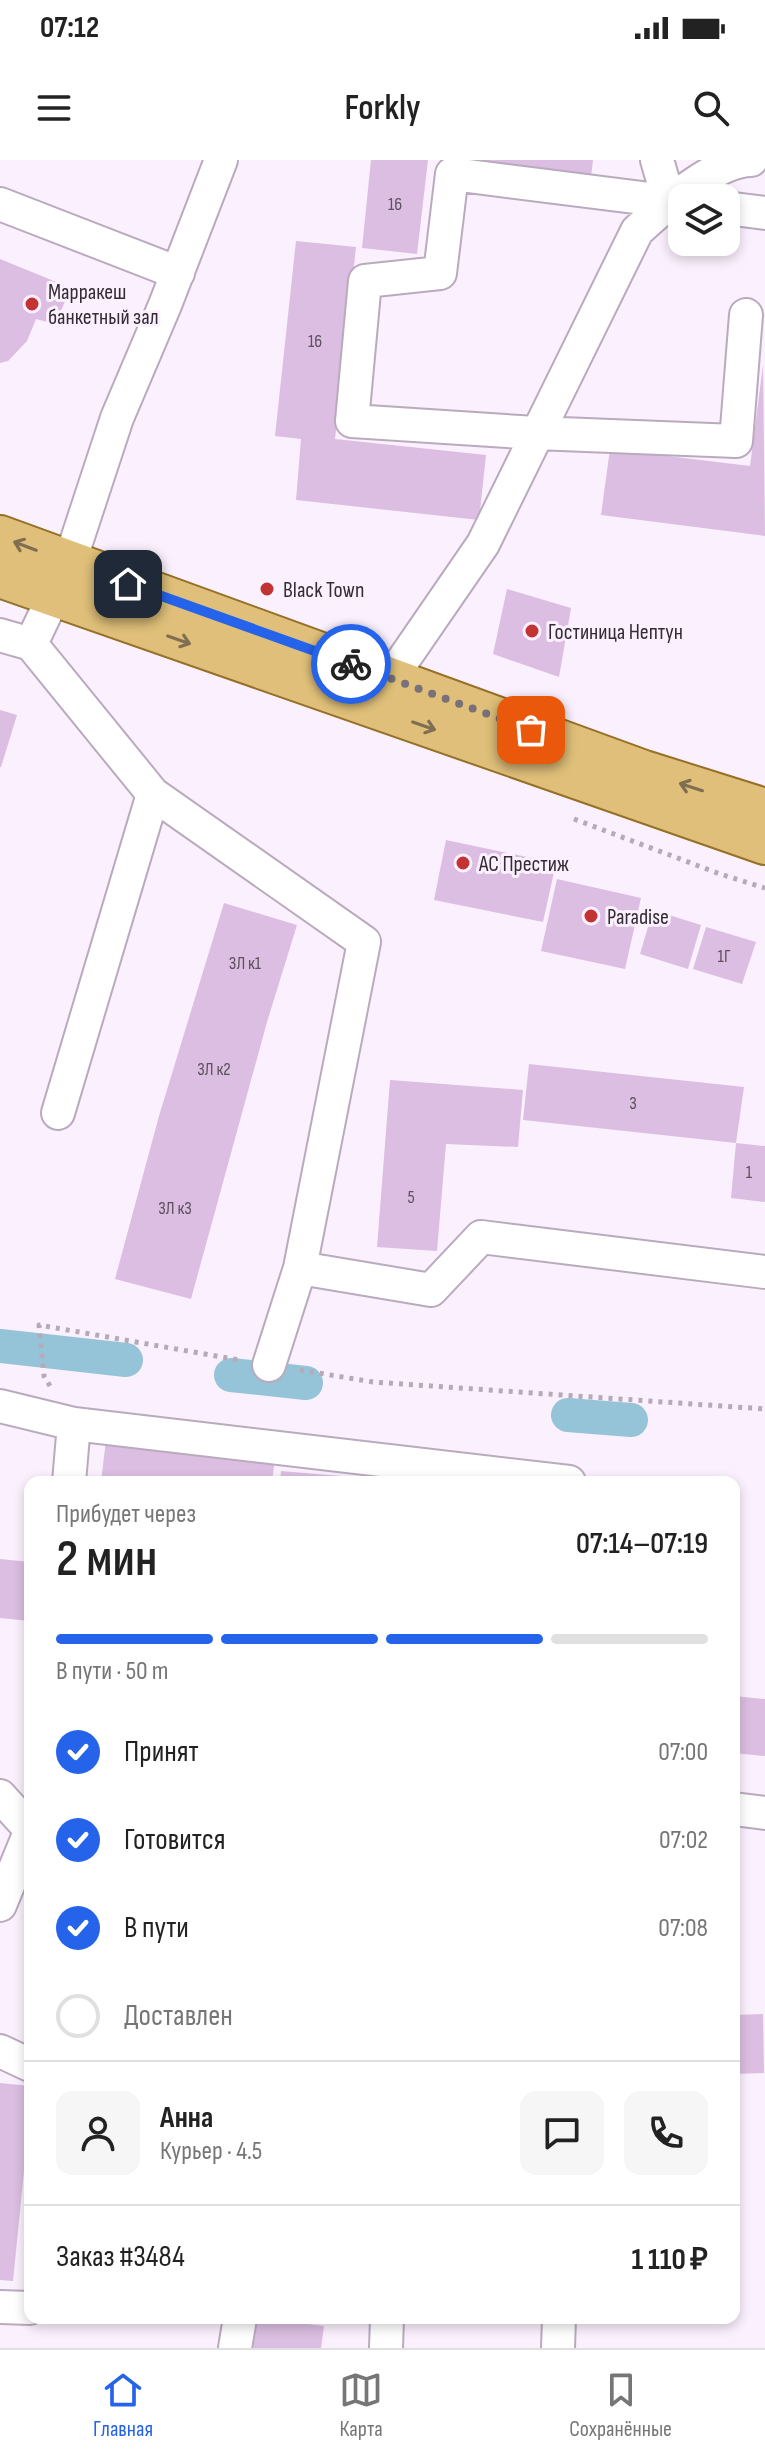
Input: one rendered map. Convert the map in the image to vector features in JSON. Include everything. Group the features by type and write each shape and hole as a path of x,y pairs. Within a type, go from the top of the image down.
{"main road":[{"path":"0,537 62,580 381,693 765,843"},
{"path":"0,576 62,580"},
{"path":"381,693 765,810"}],"street":[{"path":"31,644 62,580 117,418 221,160"},
{"path":"657,160 668,184"},
{"path":"701,184 734,160 751,160"},
{"path":"668,201 452,174 440,273 365,281 352,421 536,433 736,441 746,315"},
{"path":"0,204 178,273"},
{"path":"381,693 483,544 637,231 668,208"},
{"path":"740,210 765,213"},
{"path":"0,635 31,644 153,794 364,942 300,1268 269,1365"},
{"path":"58,1113 153,794"},
{"path":"300,1268 431,1290 481,1237 765,1272"},
{"path":"0,1406 74,1424 518,1476"},
{"path":"70,1476 74,1424"},
{"path":"0,1796 24,1823"},
{"path":"740,1810 765,1813"},
{"path":"0,1905 24,1845"},
{"path":"0,2051 24,2062"},
{"path":"0,2307 24,2308"},
{"path":"235,2348 239,2324"},
{"path":"386,2348 387,2324"},
{"path":"558,2348 559,2324"}],"path":[{"path":"44,1376 39,1325 373,1382 765,1409"}],"building":[{"path":"371,160 428,160 417,254 362,248"},
{"path":"472,160 593,160 591,177"},
{"path":"296,241 356,247 335,439 486,455 479,520 296,500 301,439 275,436"},
{"name":"Марракеш банкетный зал","path":"0,259 71,288 55,324 36,319 27,341 8,361 0,363"},
{"path":"763,365 765,536 601,515 610,449 750,466"},
{"name":"Гостиница Нептун","path":"507,589 571,608 559,677 493,654"},
{"path":"0,710 17,715 1,767 0,767"},
{"path":"446,840 556,863 543,922 434,900"},
{"path":"557,879 641,898 625,969 541,951"},
{"path":"224,903 297,925 267,1022 191,1299 115,1279 159,1116"},
{"path":"653,910 701,925 688,969 640,954"},
{"path":"706,927 756,942 742,984 693,969"},
{"path":"529,1064 744,1087 736,1143 523,1120"},
{"path":"390,1080 523,1090 518,1147 446,1144 437,1251 377,1247"},
{"path":"736,1143 765,1146 765,1202 731,1198"},
{"path":"106,1440 275,1458 273,1476 102,1476"},
{"path":"281,1471 341,1476 281,1476"},
{"path":"0,1559 24,1561 24,1620 0,1618"},
{"path":"740,1697 765,1699 765,1756 740,1754"},
{"path":"763,2014 764,2073 740,2074 740,2015"},
{"path":"0,2083 24,2085 24,2171 13,2281 0,2280"},
{"path":"255,2324 324,2326 321,2348 253,2348"}],"waterway":[{"path":"0,1346 126,1360"},
{"path":"231,1375 306,1383"},
{"path":"568,1415 631,1420"}],"way so far":[{"path":"351,664 531,730"}],"place":[{"name":"Марракеш банкетный зал","path":"32,304"},
{"name":"Black Town","path":"267,589"},
{"name":"Гостиница Нептун","path":"532,631"},
{"name":"АС Престиж","path":"463,863"},
{"name":"Paradise","path":"591,916"}],"route":[{"path":"128,584 351,664"}]}
